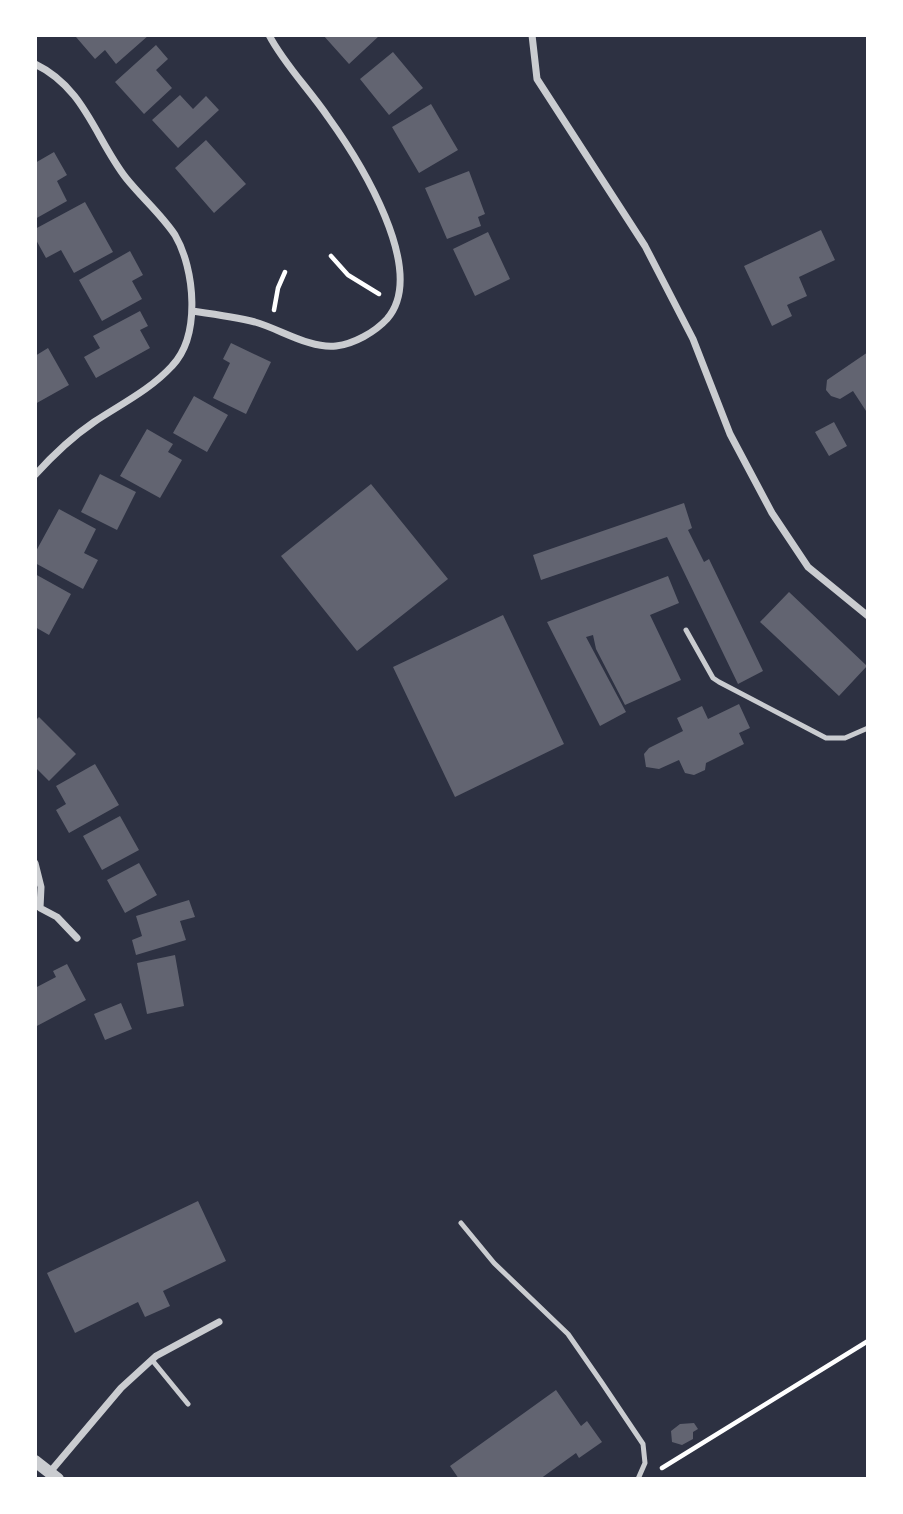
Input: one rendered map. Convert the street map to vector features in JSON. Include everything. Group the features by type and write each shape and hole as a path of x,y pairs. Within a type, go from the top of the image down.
{"street":[{"path":"192,311 271,328 301,339 336,346 355,341 380,327 401,294 401,268 378,204 355,157 269,35"},
{"path":"532,35 537,79 645,246 693,339 730,434 772,513 808,567 868,616"},
{"path":"35,64 60,79 80,101 117,167 174,234 189,272 192,311 186,342 174,365 144,390 62,446 35,475"},
{"path":"35,863 41,887 38,909 57,917 77,938"},
{"path":"35,1461 54,1476 121,1388 152,1360 219,1322"}],"lane":[{"path":"686,630 713,678 719,682 826,738 845,738 868,728"},
{"path":"461,1223 494,1264 568,1334 595,1373 643,1444 645,1463 638,1479"},
{"path":"152,1360 188,1404"}],"path":[{"path":"331,256 348,275 396,305"},
{"path":"271,328 278,288 285,272"},
{"path":"651,1475 868,1341"}],"building":[{"path":"149,35 116,64 105,50 95,59 76,37"},
{"path":"323,35 378,35 379,36 349,64"},
{"path":"156,45 168,59 156,70 172,88 144,114 115,82"},
{"path":"393,52 423,88 389,115 360,79"},
{"path":"180,95 193,109 206,96 219,110 178,148 152,120"},
{"path":"431,104 458,150 419,173 392,127"},
{"path":"206,140 246,184 214,213 175,168"},
{"path":"54,152 67,175 57,181 67,201 35,219 35,163"},
{"path":"469,171 485,214 478,217 481,226 447,239 425,188"},
{"path":"85,202 113,252 74,273 61,250 46,258 35,238 35,229"},
{"path":"821,230 835,260 799,277 807,296 787,305 792,316 772,326 744,266"},
{"path":"488,232 510,279 475,296 453,249"},
{"path":"130,251 143,275 132,281 142,299 102,321 79,280"},
{"path":"140,311 148,326 140,330 150,348 96,378 84,357 100,348 93,336"},
{"path":"231,343 271,362 246,414 213,398 230,363 223,359"},
{"path":"48,348 69,385 35,404 35,356"},
{"path":"868,352 868,414 853,391 840,399 831,396 826,390 827,380"},
{"path":"194,396 228,415 207,452 173,433"},
{"path":"834,422 847,446 829,456 815,432"},
{"path":"147,429 173,444 168,452 182,460 160,498 120,476"},
{"path":"100,474 136,492 117,530 81,512"},
{"path":"371,484 448,579 357,651 281,556"},
{"path":"684,503 692,528 688,530 704,562 709,559 763,671 738,684 667,537 541,580 533,555"},
{"path":"59,509 96,529 84,553 98,560 83,589 35,563 35,553"},
{"path":"35,574 71,594 49,635 35,627"},
{"path":"668,576 679,603 650,615 681,680 625,705 596,649 593,635 586,637 626,712 600,726 547,622"},
{"path":"789,592 867,666 839,696 760,622"},
{"path":"503,615 564,744 455,797 393,667"},
{"path":"739,704 750,728 739,733 744,744 706,763 705,770 694,775 685,773 679,760 659,769 646,767 644,754 649,748 683,731 677,718 702,706 708,719"},
{"path":"39,717 76,754 49,781 35,767 35,721"},
{"path":"95,764 119,805 69,833 56,810 66,804 56,786"},
{"path":"120,816 139,850 102,870 83,836"},
{"path":"139,863 157,895 125,913 107,880"},
{"path":"189,900 195,917 180,921 186,940 136,955 132,940 142,936 136,916"},
{"path":"175,955 184,1006 147,1014 137,963"},
{"path":"67,964 86,1000 35,1027 35,988 56,977 53,971"},
{"path":"121,1003 132,1029 105,1040 94,1014"},
{"path":"198,1201 226,1261 163,1291 170,1306 145,1317 138,1302 75,1333 47,1273"},
{"path":"556,1390 581,1426 587,1421 602,1442 579,1458 576,1453 540,1479 459,1479 450,1466"},
{"path":"694,1423 698,1429 693,1432 693,1439 682,1445 672,1442 671,1431 680,1424"}]}
